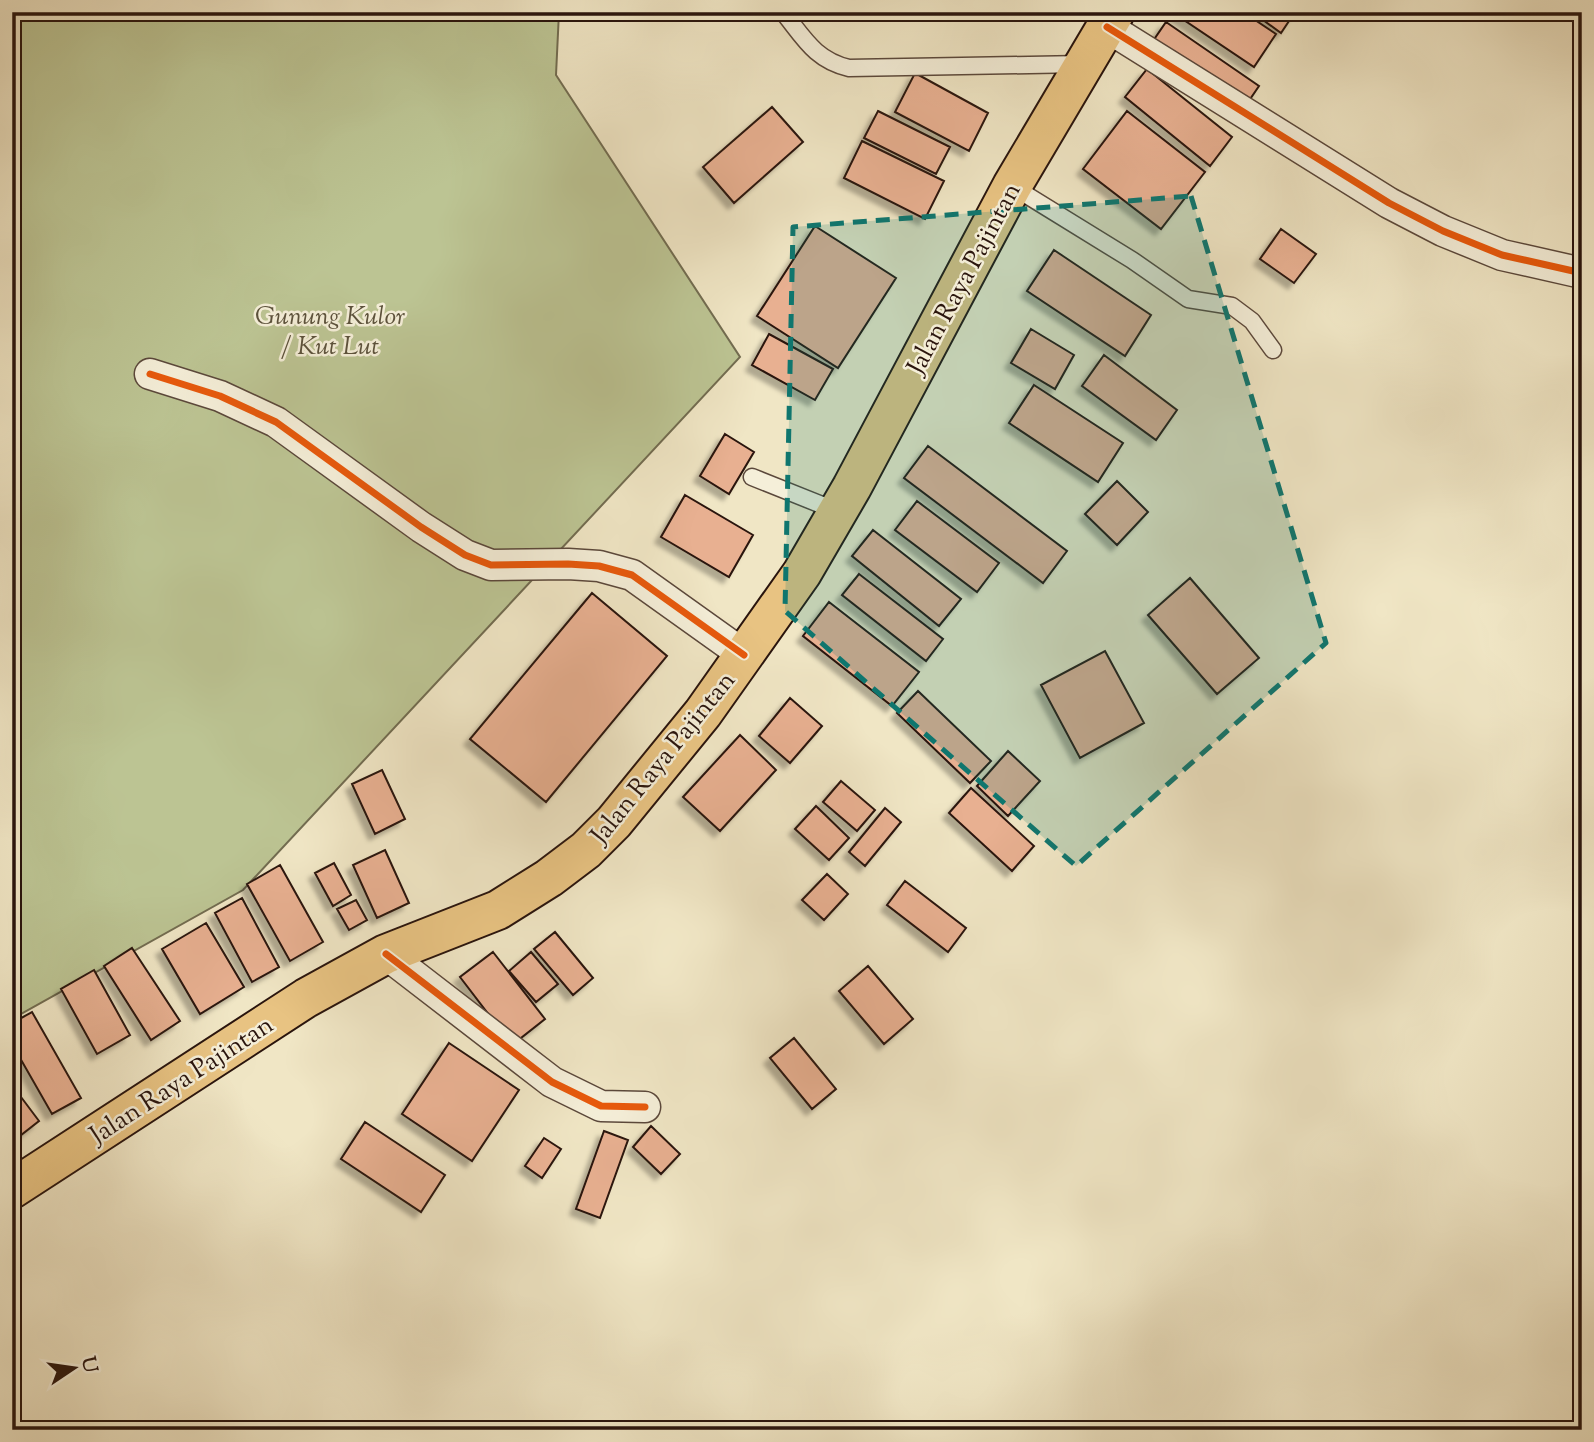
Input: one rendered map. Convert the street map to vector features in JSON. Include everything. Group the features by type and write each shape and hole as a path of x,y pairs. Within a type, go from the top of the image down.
{"main road":[{"name":"Jalan Raya Pajintan","path":"12,1189 306,998 386,954 498,910 549,878 586,850 614,822 671,754 802,573 1012,186 1111,20"}],"street":[{"path":"1111,20 1389,203 1443,231 1502,255 1582,273"},
{"path":"150,374 220,396 276,422 421,527 465,555 491,565 568,564 617,570 632,575 744,655"},
{"path":"386,954 552,1082 601,1106 645,1107"}],"lane":[{"path":"783,12 826,61 849,68 1085,64"},
{"path":"1012,186 1132,260 1188,299 1231,306 1252,321 1273,350"},
{"path":"752,477 837,512"}],"highlighted area":[{"path":"1191,196 1326,643 1076,866 785,611 793,227"}],"green space":[{"name":"Gunung Kulor / Kut Lut","path":"12,12 559,12 556,75 740,357 243,890 12,1019"}],"building":[{"path":"1172,12 1243,12 1276,34 1254,67"},
{"path":"1252,12 1295,12 1281,33"},
{"path":"1166,22 1259,86 1246,105 1153,41"},
{"path":"1147,69 1232,137 1210,166 1125,97"},
{"path":"915,73 988,113 969,151 895,112"},
{"path":"772,107 803,142 734,203 703,167"},
{"path":"878,111 950,147 936,174 864,138"},
{"path":"1127,111 1205,172 1161,229 1083,169"},
{"path":"862,141 944,181 925,219 844,178"},
{"path":"815,226 896,278 838,368 757,316"},
{"path":"1281,229 1316,254 1294,283 1260,259"},
{"path":"1054,250 1151,315 1125,356 1027,291"},
{"path":"1031,329 1074,355 1055,389 1011,363"},
{"path":"769,334 833,369 815,400 752,365"},
{"path":"1104,355 1177,410 1156,440 1082,386"},
{"path":"1034,385 1123,443 1098,482 1009,423"},
{"path":"725,434 754,452 729,494 700,476"},
{"path":"928,446 1067,551 1043,583 904,478"},
{"path":"1117,481 1148,512 1117,545 1085,514"},
{"path":"685,495 753,535 729,577 661,537"},
{"path":"917,501 999,563 977,592 895,530"},
{"path":"873,530 961,599 939,626 852,556"},
{"path":"859,574 943,639 926,661 842,595"},
{"path":"1190,578 1259,658 1217,694 1148,615"},
{"path":"592,593 667,656 546,802 470,739"},
{"path":"829,602 919,672 892,706 803,636"},
{"path":"1105,651 1144,723 1080,758 1041,685"},
{"path":"918,691 991,761 970,783 897,713"},
{"path":"790,698 822,726 790,763 759,736"},
{"path":"740,735 776,770 720,831 683,797"},
{"path":"1008,751 1040,781 1008,816 977,786"},
{"path":"382,770 405,819 375,834 352,784"},
{"path":"841,781 875,810 857,831 823,802"},
{"path":"971,788 1034,846 1012,871 949,813"},
{"path":"816,806 849,838 829,860 795,829"},
{"path":"885,808 901,822 865,866 849,852"},
{"path":"385,850 409,903 377,918 353,865"},
{"path":"334,863 351,895 333,906 315,873"},
{"path":"280,865 323,942 290,961 247,884"},
{"path":"827,874 848,894 824,920 802,900"},
{"path":"905,881 966,928 948,952 887,905"},
{"path":"242,898 279,967 252,982 215,913"},
{"path":"356,900 367,920 349,930 337,909"},
{"path":"206,923 244,987 200,1014 162,949"},
{"path":"555,932 593,978 573,995 534,949"},
{"path":"132,948 180,1021 151,1040 104,966"},
{"path":"493,952 545,1019 512,1045 460,977"},
{"path":"531,952 558,984 536,1002 509,971"},
{"path":"868,966 913,1019 884,1044 839,991"},
{"path":"94,970 130,1035 97,1054 61,989"},
{"path":"32,1012 81,1098 52,1114 12,1044 12,1023"},
{"path":"794,1038 836,1089 812,1109 770,1058"},
{"path":"449,1043 519,1090 472,1161 402,1114"},
{"path":"12,1085 39,1121 16,1139 12,1133"},
{"path":"365,1122 445,1175 421,1212 341,1159"},
{"path":"651,1126 680,1154 661,1174 633,1147"},
{"path":"604,1131 628,1140 600,1218 576,1209"},
{"path":"544,1138 561,1149 542,1178 525,1166"}],"cycle path":[{"path":"1107,27 1389,203 1443,231 1502,255 1582,273"},
{"path":"150,374 220,396 276,422 421,527 465,555 491,565 599,566 632,575 744,655"},
{"path":"386,954 552,1082 601,1106 645,1107"}]}
